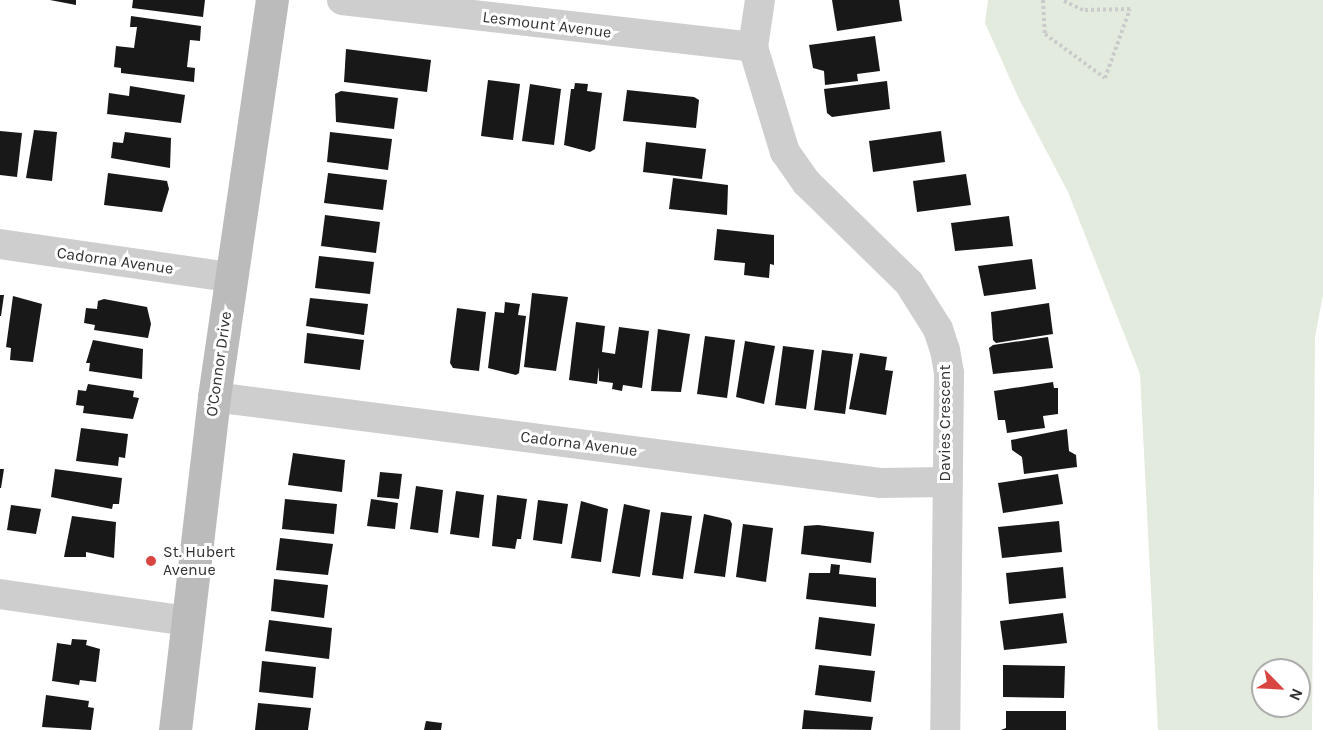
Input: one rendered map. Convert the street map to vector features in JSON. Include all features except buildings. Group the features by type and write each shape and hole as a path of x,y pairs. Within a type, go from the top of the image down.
{"main road":[{"name":"O'Connor Drive","path":"176,730 214,397 272,0"}],"street":[{"name":"Lesmount Avenue","path":"342,0 753,47"},
{"name":"Davies Crescent","path":"760,0 753,47 786,152 807,183 909,283 938,329 949,373 945,482 945,730"},
{"name":"Cadorna Avenue","path":"0,244 231,277"},
{"name":"Cadorna Avenue","path":"214,397 881,483 945,482"},
{"path":"0,594 188,621"}],"path":[{"path":"1043,0 1045,34 1105,78 1130,9 1083,10 1062,0"}],"shaded area":[{"path":"988,0 1323,0 1323,295 1315,337 1312,730 1158,730 1140,374 1068,192 1019,99 985,23"}],"place":[{"name":"St. Hubert Avenue","path":"151,561"}]}
